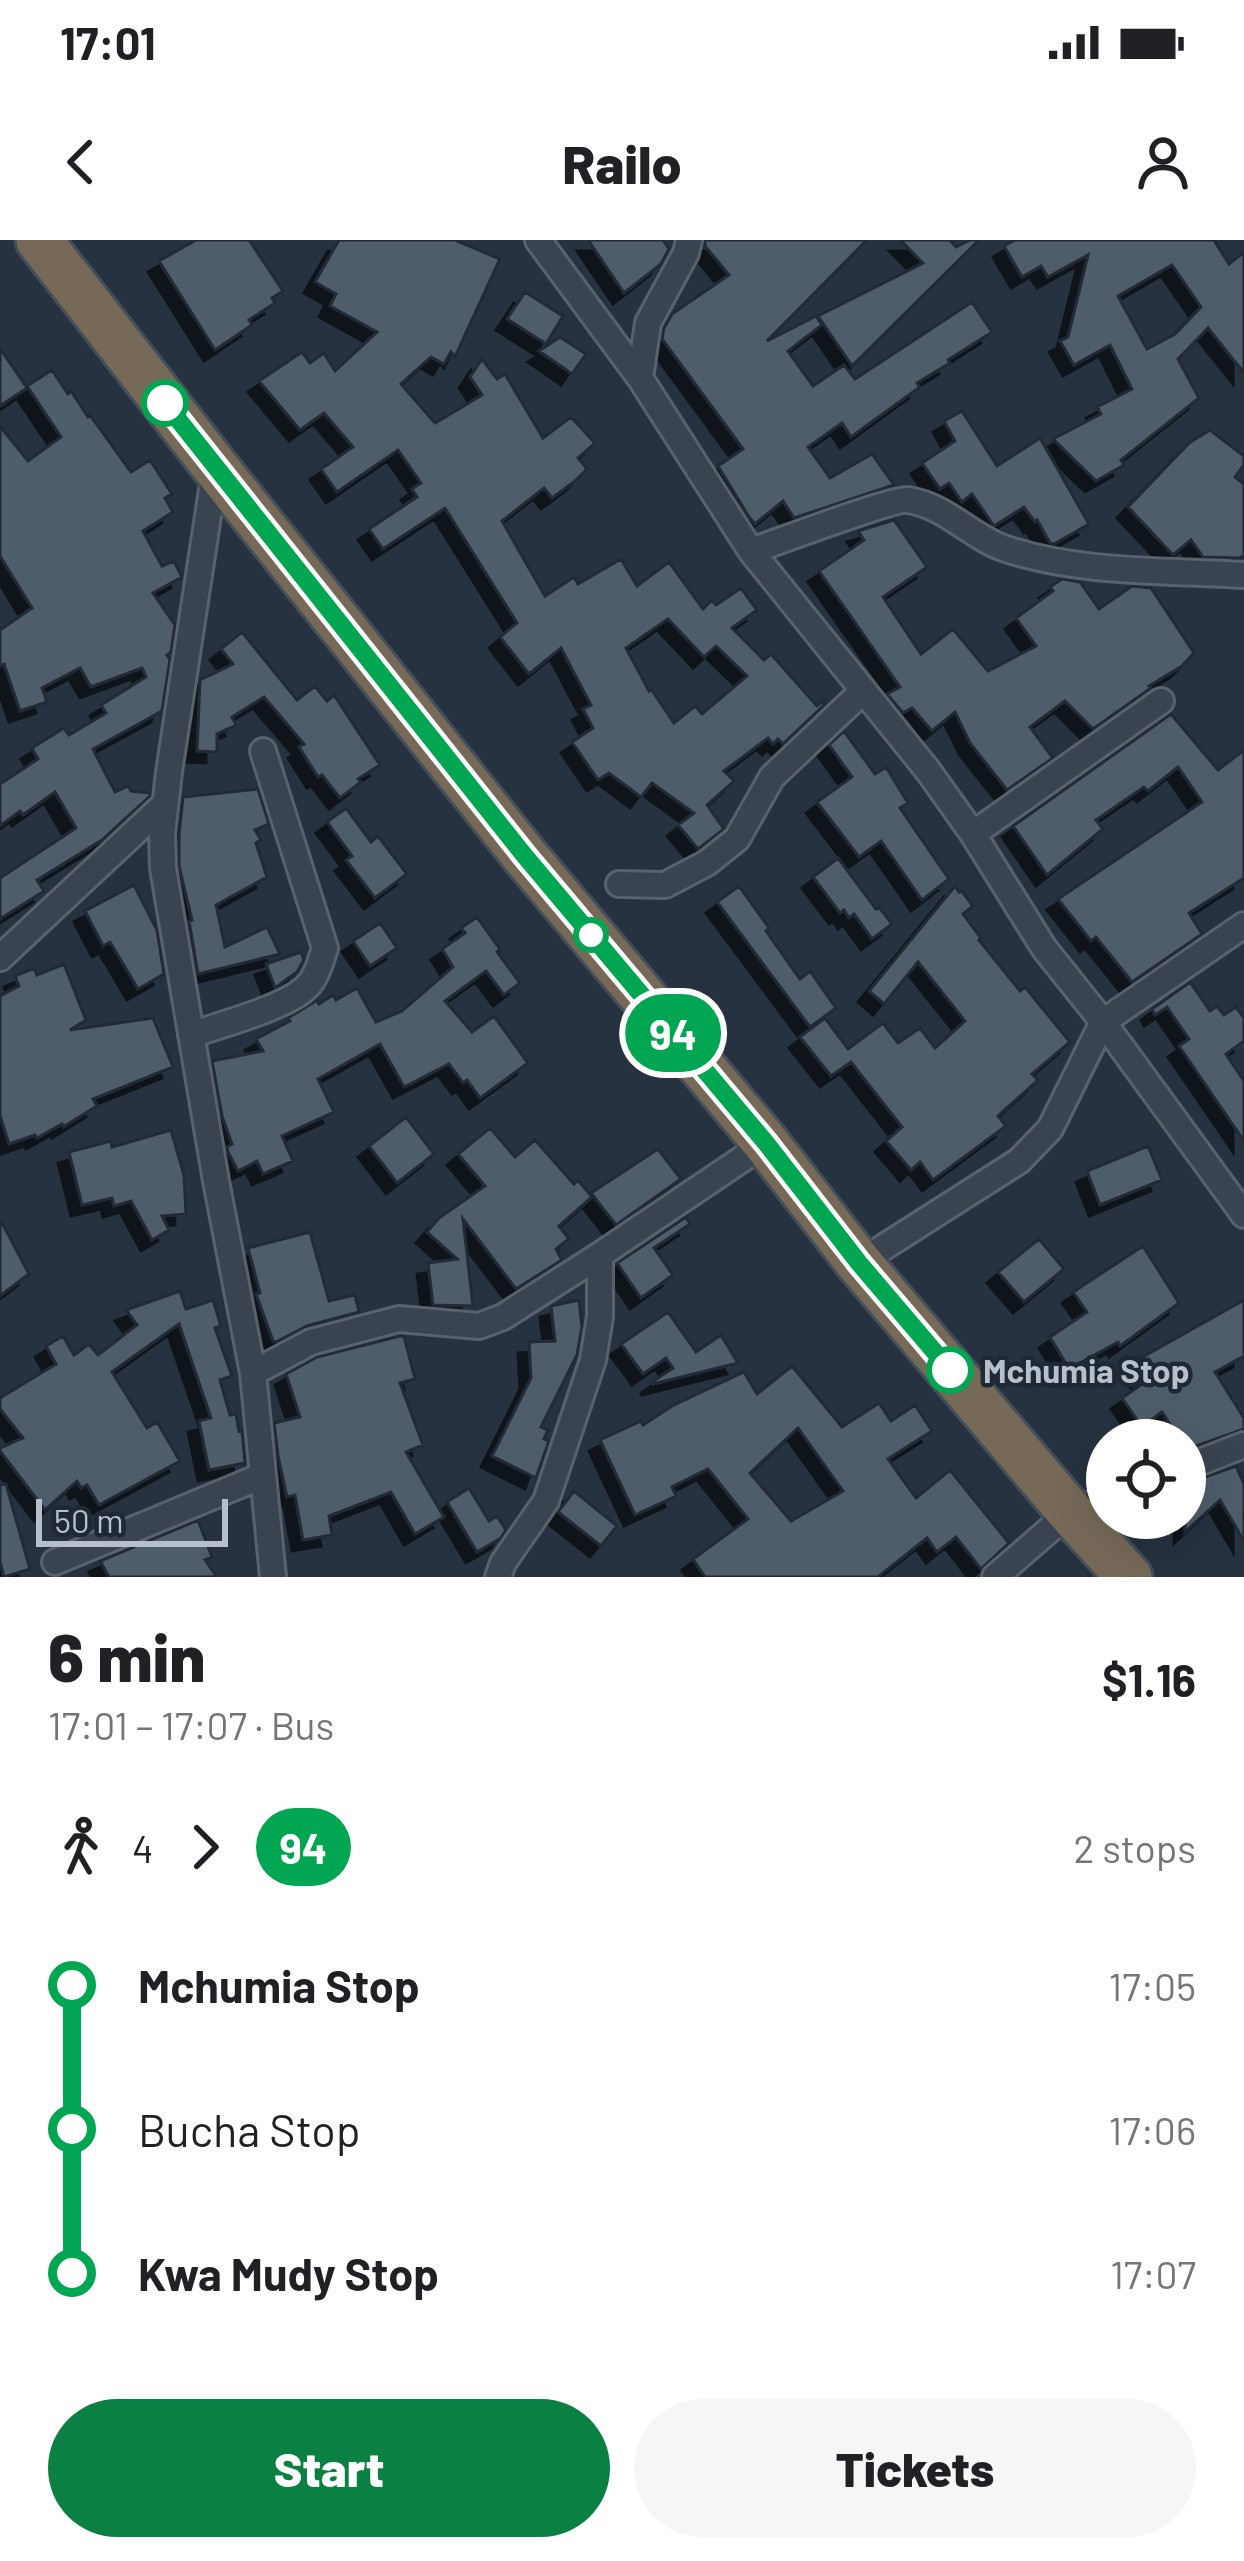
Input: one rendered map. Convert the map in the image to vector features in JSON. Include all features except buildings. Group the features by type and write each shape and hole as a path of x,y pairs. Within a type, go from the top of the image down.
{"highway":[{"path":"39,240 524,855 766,1143 859,1263 1086,1502"},
{"path":"1108,1539 1129,1577"}],"street":[{"path":"538,240 640,379 751,551 928,772 1044,948 1244,1215"},
{"path":"640,379 647,323 689,240"},
{"path":"216,468 165,804 163,868 215,1181 253,1373 273,1577"},
{"path":"751,551 905,498 954,517 998,547 1043,560 1244,575"},
{"path":"619,884 665,885 707,863 737,839 772,777 863,691"},
{"path":"973,834 1161,701"},
{"path":"191,1035 304,991 318,973 325,948 263,751"},
{"path":"0,958 165,804"},
{"path":"859,1263 1018,1161 1050,1130 1102,1022 1244,925"},
{"path":"253,1373 311,1342 399,1319 479,1325 503,1317 766,1143"},
{"path":"498,1577 546,1501 593,1360 600,1317 600,1256"},
{"path":"1206,1460 1244,1445"},
{"path":"55,1562 262,1475"},
{"path":"995,1577 1086,1507"}],"bus line":[{"name":"94","path":"165,403 524,855 950,1370"}],"place":[{"name":"Mchumia Stop","path":"950,1370"}]}
